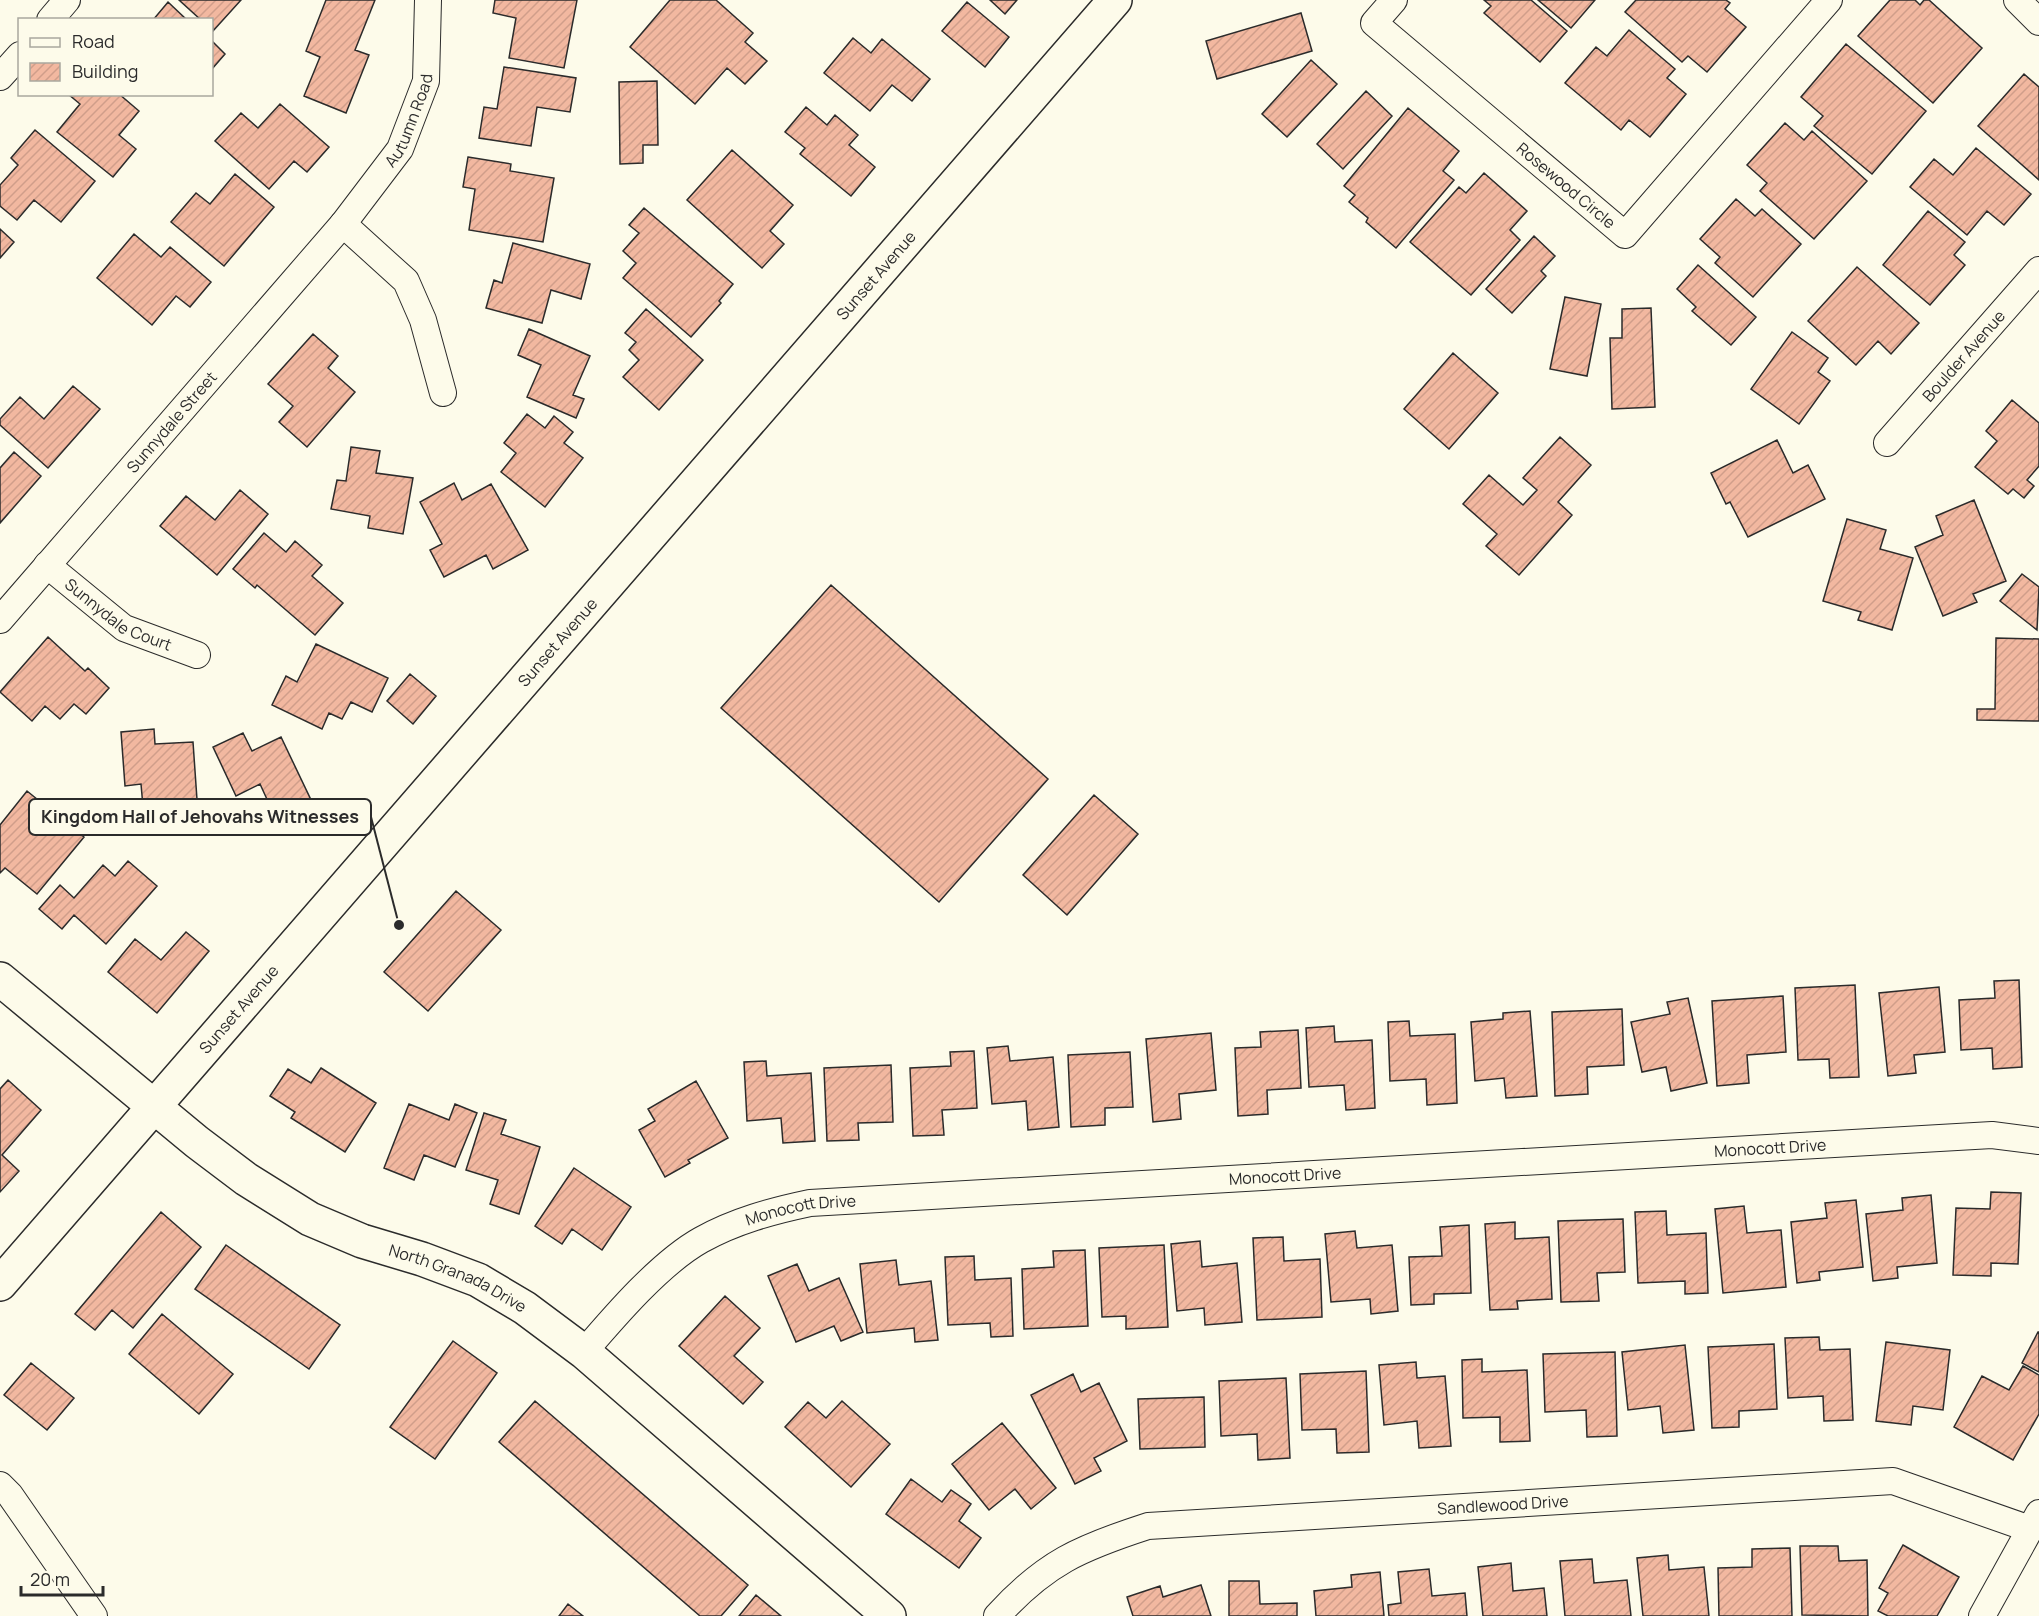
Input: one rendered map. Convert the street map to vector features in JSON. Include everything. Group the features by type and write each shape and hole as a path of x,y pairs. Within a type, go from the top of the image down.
{"main road":[{"name":"Sunset Avenue","path":"0,1284 1114,0"},
{"name":"North Granada Drive","path":"0,979 246,1179 310,1219 362,1241 422,1259 478,1280 525,1308 584,1352 889,1616"}],"street":[{"path":"52,18 67,0"},
{"name":"Autumn Road","path":"343,224 400,149 426,81 428,0"},
{"name":"Rosewood Circle","path":"1394,0 1374,23 1625,235 1829,0"},
{"path":"2017,0 2039,22"},
{"path":"0,77 18,57"},
{"path":"343,224 406,281 423,320 443,393"},
{"name":"Sunnydale Street","path":"0,620 343,224"},
{"name":"Boulder Avenue","path":"1887,443 2039,270"},
{"name":"Sunnydale Court","path":"47,565 124,628 197,655"},
{"name":"Monocott Drive","path":"584,1352 653,1278 699,1241 758,1214 810,1203 1980,1136 2039,1141"},
{"name":"Sandlewood Drive","path":"997,1616 1018,1593 1060,1559 1104,1540 1148,1526 1893,1481 2034,1521"},
{"path":"0,1485 10,1495 94,1616"},
{"path":"1982,1616 2034,1521"}],"building":[{"path":"179,0 241,0 213,31 213,18 199,18"},
{"path":"326,0 375,0 355,50 369,55 346,113 304,96 320,57 306,51"},
{"path":"495,0 577,0 564,68 509,58 516,18 493,13"},
{"path":"670,0 716,0 753,33 745,42 767,61 745,84 727,68 695,104 630,47"},
{"path":"990,0 1017,0 1005,14"},
{"path":"1484,0 1531,0 1567,31 1540,62 1484,13 1491,6"},
{"path":"1538,0 1595,0 1571,28"},
{"path":"1636,0 1726,0 1730,3 1725,9 1746,27 1707,72 1688,56 1682,62 1625,12"},
{"path":"1890,0 1915,0 1920,5 1924,0 1929,0 1982,48 1933,103 1858,36"},
{"path":"168,2 185,18 155,18"},
{"path":"967,2 1009,37 985,67 942,31"},
{"path":"1301,13 1312,51 1217,79 1206,41"},
{"path":"1629,30 1675,69 1667,78 1686,94 1650,137 1629,120 1621,130 1565,83 1596,47 1607,56"},
{"path":"853,38 871,53 882,39 930,79 912,101 892,85 870,111 824,73"},
{"path":"213,42 225,54 213,68"},
{"path":"1846,44 1926,111 1872,174 1814,126 1823,116 1801,97"},
{"path":"1311,60 1337,84 1287,137 1262,114"},
{"path":"504,67 576,78 570,112 537,107 531,146 479,138 484,107 497,109"},
{"path":"2024,74 2039,87 2039,180 1978,126"},
{"path":"657,81 658,145 643,145 643,163 620,164 619,82"},
{"path":"1366,91 1392,116 1343,169 1317,144"},
{"path":"70,96 121,96 139,111 119,135 136,149 113,177 57,132 80,104"},
{"path":"280,104 329,147 307,172 294,161 269,189 215,141 241,113 258,128"},
{"path":"806,107 827,125 835,115 858,135 849,145 875,167 851,196 800,154 805,148 785,132"},
{"path":"1408,108 1459,151 1443,171 1454,180 1396,248 1366,222 1368,218 1349,202 1355,195 1344,186"},
{"path":"1785,123 1804,140 1812,131 1867,181 1814,239 1760,191 1767,183 1747,165"},
{"path":"35,130 95,181 61,222 34,200 17,220 0,206 0,185 18,165 11,158"},
{"path":"1976,148 2031,194 2004,225 1987,211 1967,235 1910,187 1934,159 1953,175"},
{"path":"732,150 793,205 770,231 784,244 762,268 687,200"},
{"path":"468,157 511,164 510,171 554,178 543,242 469,230 475,189 463,187"},
{"path":"1484,173 1527,211 1510,230 1520,240 1471,295 1410,242 1459,187 1466,193"},
{"path":"235,174 274,207 224,266 171,222 196,193 210,204"},
{"path":"1736,199 1755,216 1762,209 1801,244 1753,297 1715,263 1720,257 1700,239"},
{"path":"644,208 733,284 719,301 721,303 691,337 623,278 636,263 623,251 639,233 629,225"},
{"path":"1928,211 1965,242 1954,255 1965,265 1930,305 1883,265"},
{"path":"0,229 14,242 0,258"},
{"path":"134,234 161,257 170,247 211,282 190,307 176,296 152,325 97,278"},
{"path":"1534,236 1555,256 1541,271 1546,276 1512,313 1486,289"},
{"path":"513,243 590,264 581,299 551,290 542,323 486,308 494,280 502,283"},
{"path":"1698,265 1756,317 1731,345 1692,311 1696,307 1677,289"},
{"path":"1857,267 1919,323 1891,354 1878,341 1856,365 1808,321"},
{"path":"1565,297 1601,304 1587,376 1550,369"},
{"path":"1651,308 1655,407 1612,409 1610,338 1622,338 1622,309"},
{"path":"646,309 703,360 659,410 623,377 639,360 629,350 636,342 625,333"},
{"path":"529,329 590,356 573,395 584,399 576,418 527,397 541,365 518,355"},
{"path":"1792,332 1828,358 1818,372 1830,381 1799,424 1751,389"},
{"path":"313,334 338,356 328,368 355,392 307,447 279,422 293,406 268,384"},
{"path":"1453,353 1498,393 1449,449 1404,409"},
{"path":"73,386 100,409 48,468 0,425 0,419 20,397 44,419"},
{"path":"2012,400 2039,423 2039,466 2027,480 2034,486 2024,498 2013,489 2008,494 1975,467 1997,441 1986,431"},
{"path":"527,414 545,428 554,416 573,432 564,443 583,458 545,507 501,472 516,453 504,443"},
{"path":"1560,437 1591,465 1558,502 1572,515 1519,575 1486,546 1497,534 1463,504 1489,475 1523,505 1537,490 1523,478"},
{"path":"1777,440 1793,473 1808,465 1825,499 1748,537 1730,502 1726,504 1711,473"},
{"path":"351,447 380,451 376,473 413,478 403,534 368,528 370,516 331,509 337,480 346,481"},
{"path":"14,452 41,476 0,523 0,468"},
{"path":"454,483 462,500 491,484 528,550 493,569 486,555 444,577 430,550 442,544 420,502"},
{"path":"240,490 268,514 217,575 160,526 186,496 215,520"},
{"path":"1974,500 2006,581 1973,594 1977,602 1943,616 1915,547 1943,535 1936,516"},
{"path":"1847,519 1886,530 1880,549 1913,558 1892,630 1858,620 1861,612 1823,601"},
{"path":"264,533 286,552 295,541 322,565 312,576 343,603 315,635 257,585 255,588 233,569"},
{"path":"2022,574 2039,587 2037,630 2000,601"},
{"path":"831,585 1048,779 939,902 721,708"},
{"path":"48,637 85,671 88,668 109,688 86,714 74,704 60,719 45,706 32,721 0,692"},
{"path":"1996,638 2039,639 2039,721 1977,720 1977,709 1995,709"},
{"path":"316,644 388,678 372,712 351,702 342,719 329,713 322,729 272,705 286,676 297,682"},
{"path":"410,674 436,696 413,724 387,701"},
{"path":"154,729 155,744 193,742 198,814 144,818 141,784 125,786 121,732"},
{"path":"243,733 252,751 281,737 312,802 276,819 260,784 236,796 213,747"},
{"path":"27,791 84,837 37,894 5,868 0,873 0,825"},
{"path":"1094,795 1138,834 1067,915 1023,875"},
{"path":"128,861 157,886 106,944 74,915 62,929 39,909 60,885 74,898 103,865 115,876"},
{"path":"456,891 501,930 428,1011 384,972"},
{"path":"186,932 209,951 157,1013 108,972 135,939 161,960"},
{"path":"2019,980 2022,1067 1993,1069 1992,1048 1961,1050 1959,1000 1995,998 1994,981"},
{"path":"1855,985 1859,1077 1830,1078 1829,1059 1798,1060 1795,988"},
{"path":"1939,987 1945,1052 1914,1055 1916,1073 1888,1076 1879,993"},
{"path":"1783,996 1786,1052 1747,1055 1749,1083 1717,1086 1712,1001"},
{"path":"1688,998 1707,1083 1671,1091 1666,1067 1642,1072 1631,1022 1670,1014 1667,1002"},
{"path":"1622,1009 1624,1065 1587,1067 1588,1094 1555,1096 1552,1012"},
{"path":"1530,1011 1537,1096 1506,1098 1504,1078 1475,1081 1471,1022 1503,1019 1503,1013"},
{"path":"1409,1021 1410,1036 1455,1034 1457,1103 1427,1105 1426,1079 1390,1081 1388,1022"},
{"path":"1334,1026 1335,1042 1372,1040 1375,1108 1346,1110 1344,1085 1309,1087 1306,1028"},
{"path":"1298,1030 1301,1088 1267,1090 1268,1114 1238,1116 1235,1048 1261,1047 1260,1032"},
{"path":"1211,1033 1216,1090 1179,1094 1181,1119 1153,1122 1146,1039"},
{"path":"1008,1046 1010,1061 1053,1057 1059,1127 1028,1130 1026,1101 992,1104 987,1048"},
{"path":"974,1051 977,1108 942,1110 944,1135 913,1136 910,1068 951,1066 950,1052"},
{"path":"1130,1052 1133,1107 1105,1108 1105,1125 1071,1127 1068,1055"},
{"path":"766,1061 767,1076 811,1073 815,1141 783,1143 781,1118 747,1121 744,1062"},
{"path":"891,1065 893,1122 858,1123 859,1140 827,1141 824,1068"},
{"path":"321,1068 376,1103 345,1152 291,1118 295,1112 270,1096 288,1069 311,1083"},
{"path":"8,1080 41,1110 2,1155 19,1171 0,1192 0,1089"},
{"path":"696,1081 728,1138 688,1160 690,1163 665,1177 639,1130 655,1121 648,1109"},
{"path":"409,1104 449,1120 455,1104 477,1113 455,1167 424,1155 414,1180 384,1168"},
{"path":"484,1113 506,1120 501,1134 540,1147 519,1214 490,1204 498,1180 466,1170"},
{"path":"574,1168 631,1207 602,1250 572,1229 562,1244 535,1226"},
{"path":"1991,1192 2021,1193 2018,1264 1991,1263 1991,1276 1953,1275 1956,1208 1990,1209"},
{"path":"1931,1195 1937,1263 1897,1267 1898,1278 1873,1281 1866,1214 1903,1210 1902,1198"},
{"path":"1856,1200 1863,1267 1819,1272 1820,1280 1797,1283 1791,1222 1827,1218 1825,1203"},
{"path":"1744,1206 1747,1233 1781,1230 1786,1287 1723,1293 1715,1209"},
{"path":"1666,1211 1667,1235 1706,1233 1708,1293 1685,1294 1685,1281 1638,1283 1635,1212"},
{"path":"161,1212 201,1247 133,1328 112,1310 95,1330 75,1314"},
{"path":"1623,1219 1625,1272 1597,1273 1599,1301 1561,1302 1558,1221"},
{"path":"1515,1222 1515,1239 1549,1237 1552,1299 1517,1301 1518,1309 1490,1310 1485,1224"},
{"path":"1469,1225 1471,1293 1434,1294 1434,1304 1411,1305 1409,1257 1442,1256 1440,1227"},
{"path":"1355,1231 1357,1248 1392,1245 1398,1311 1371,1314 1370,1299 1331,1302 1325,1234"},
{"path":"1283,1237 1284,1261 1320,1259 1322,1317 1257,1320 1253,1238"},
{"path":"1200,1241 1202,1267 1237,1263 1242,1322 1205,1325 1204,1308 1177,1311 1171,1244"},
{"path":"226,1245 340,1325 309,1369 195,1289"},
{"path":"1164,1245 1168,1327 1126,1329 1126,1316 1102,1317 1099,1248"},
{"path":"1085,1250 1088,1326 1024,1329 1022,1269 1054,1267 1053,1251"},
{"path":"974,1256 975,1280 1011,1278 1013,1336 991,1337 990,1323 948,1325 945,1257"},
{"path":"896,1260 899,1285 931,1281 938,1340 915,1342 914,1328 867,1333 860,1264"},
{"path":"797,1264 809,1291 839,1278 863,1332 841,1341 834,1326 796,1342 768,1276"},
{"path":"725,1296 760,1328 734,1356 763,1382 743,1404 679,1346"},
{"path":"162,1314 233,1374 199,1414 129,1354"},
{"path":"2039,1332 2039,1372 2022,1363"},
{"path":"1819,1337 1820,1350 1850,1349 1853,1420 1824,1421 1823,1396 1788,1398 1785,1338"},
{"path":"453,1341 497,1373 435,1459 390,1427"},
{"path":"1886,1342 1950,1350 1943,1410 1913,1406 1911,1425 1876,1421"},
{"path":"1774,1344 1777,1409 1739,1411 1739,1427 1712,1428 1708,1347"},
{"path":"1685,1345 1694,1430 1663,1433 1660,1406 1628,1410 1622,1352"},
{"path":"1615,1352 1617,1436 1587,1437 1586,1410 1545,1412 1543,1354"},
{"path":"1482,1359 1482,1372 1527,1370 1530,1441 1500,1442 1500,1417 1463,1418 1462,1360"},
{"path":"1416,1362 1417,1378 1445,1376 1451,1446 1419,1448 1417,1421 1384,1425 1379,1365"},
{"path":"31,1363 74,1398 47,1430 4,1395"},
{"path":"2023,1366 2039,1375 2039,1414 2013,1460 1954,1427 1982,1376 2009,1390"},
{"path":"1366,1371 1369,1452 1337,1453 1336,1429 1302,1430 1300,1374"},
{"path":"1073,1374 1081,1392 1099,1383 1127,1441 1094,1458 1101,1471 1075,1484 1031,1395"},
{"path":"1286,1378 1290,1458 1258,1460 1257,1434 1221,1436 1219,1381"},
{"path":"1204,1397 1205,1447 1140,1449 1138,1399"},
{"path":"535,1401 748,1585 721,1616 700,1616 499,1442"},
{"path":"842,1401 890,1444 851,1487 785,1427 808,1402 826,1418"},
{"path":"1002,1423 1056,1488 1031,1509 1015,1489 989,1510 952,1464"},
{"path":"911,1479 942,1502 951,1490 971,1504 959,1521 981,1538 959,1568 886,1514"},
{"path":"1903,1545 1959,1577 1937,1616 1888,1616 1878,1611 1888,1593 1879,1588"},
{"path":"1800,1546 1838,1546 1839,1561 1867,1560 1868,1616 1802,1615"},
{"path":"1790,1548 1792,1616 1719,1616 1718,1568 1752,1567 1752,1549"},
{"path":"1668,1555 1669,1570 1704,1567 1709,1616 1643,1616 1637,1558"},
{"path":"1592,1559 1594,1583 1627,1580 1631,1616 1565,1616 1560,1561"},
{"path":"1511,1563 1513,1591 1544,1588 1547,1616 1483,1616 1478,1567"},
{"path":"1429,1569 1432,1596 1465,1593 1467,1616 1389,1616 1388,1605 1401,1603 1398,1572"},
{"path":"1380,1572 1384,1616 1316,1616 1314,1591 1352,1587 1351,1575"},
{"path":"1229,1581 1259,1581 1260,1604 1297,1603 1297,1616 1229,1616"},
{"path":"1201,1585 1211,1616 1133,1616 1127,1597 1160,1586 1163,1597"},
{"path":"756,1595 781,1616 739,1616"},
{"path":"568,1604 583,1616 559,1616"}],"place":[{"name":"Kingdom Hall of Jehovahs Witnesses","path":"399,925"}]}
